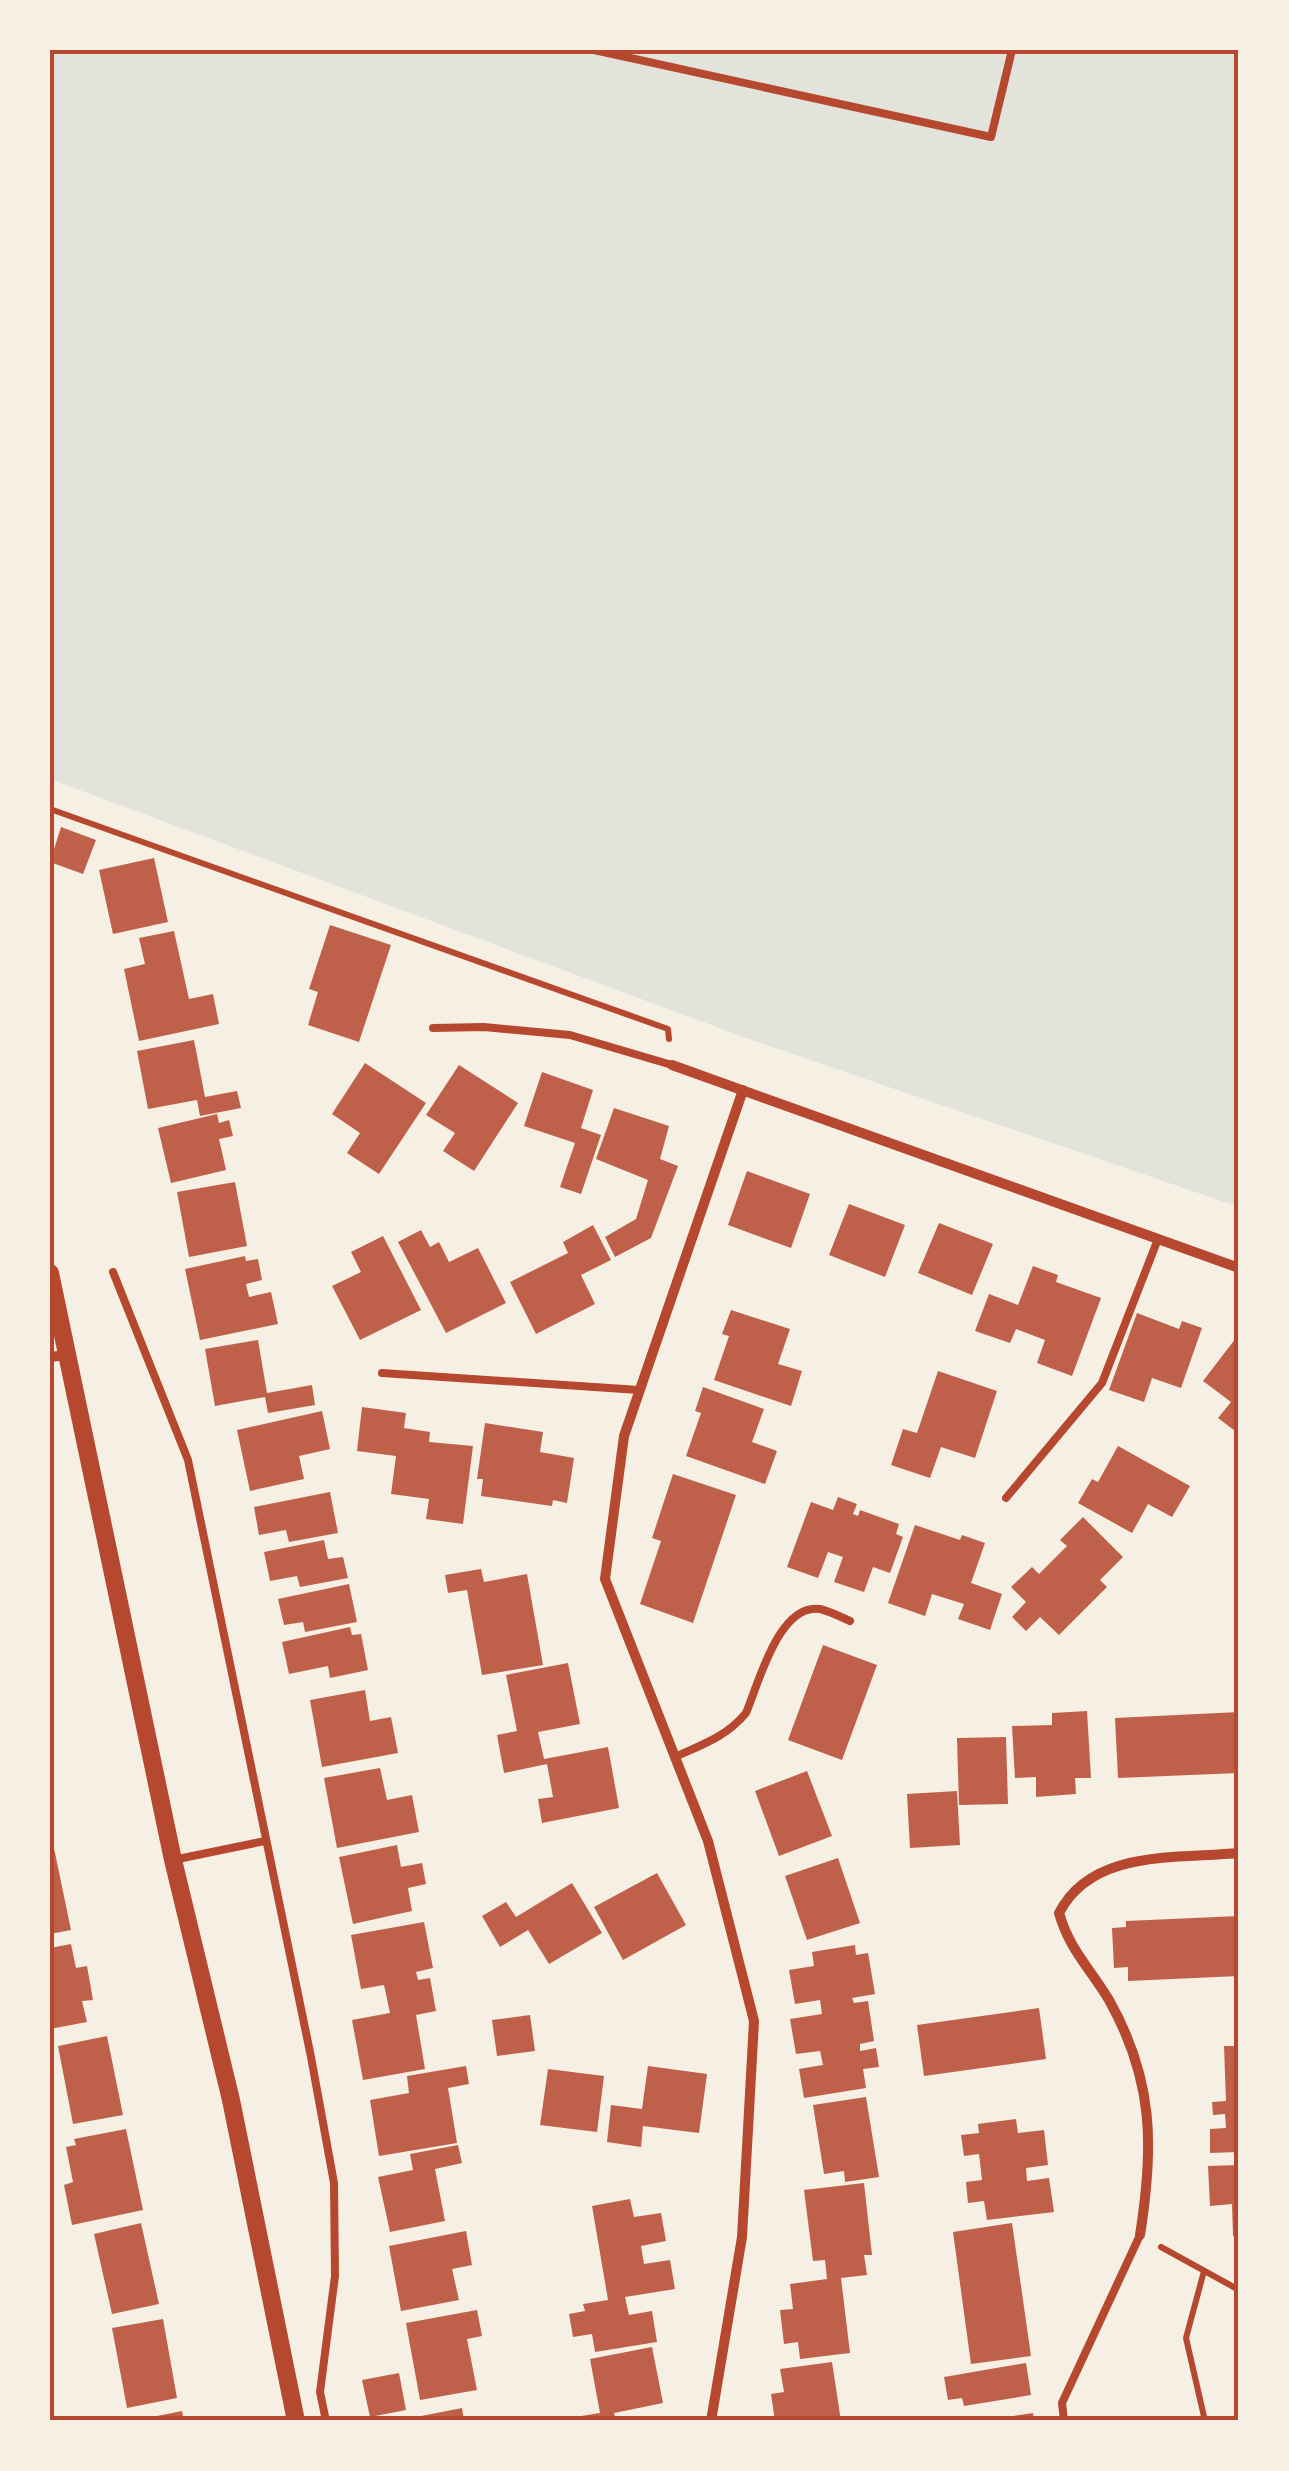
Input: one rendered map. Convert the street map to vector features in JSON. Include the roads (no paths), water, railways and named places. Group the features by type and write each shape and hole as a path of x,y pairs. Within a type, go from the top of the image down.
{"street":[{"path":"672,1065 1239,1268"},
{"path":"711,2421 742,2237 754,2021 708,1841 605,1579 624,1436 743,1090"},
{"path":"50,1273 59,1356 173,1860 232,2100 296,2421"},
{"path":"1140,2235 1151,2164 1148,2109 1134,2055 1108,1998 1068,1944 1059,1913 1072,1888 1100,1870 1133,1862 1239,1854"}],"lane":[{"path":"594,50 991,136 1012,50"},
{"path":"433,1028 484,1027 570,1034 672,1065"},
{"path":"1006,1498 1102,1382 1158,1239"},
{"path":"113,1272 188,1460 334,2183 335,2276 320,2392 326,2421"},
{"path":"382,1374 640,1390"},
{"path":"677,1756 725,1735 746,1713 785,1622 800,1610 820,1609 850,1621"},
{"path":"173,1860 265,1841"},
{"path":"1064,2421 1062,2404 1140,2235"}]}
